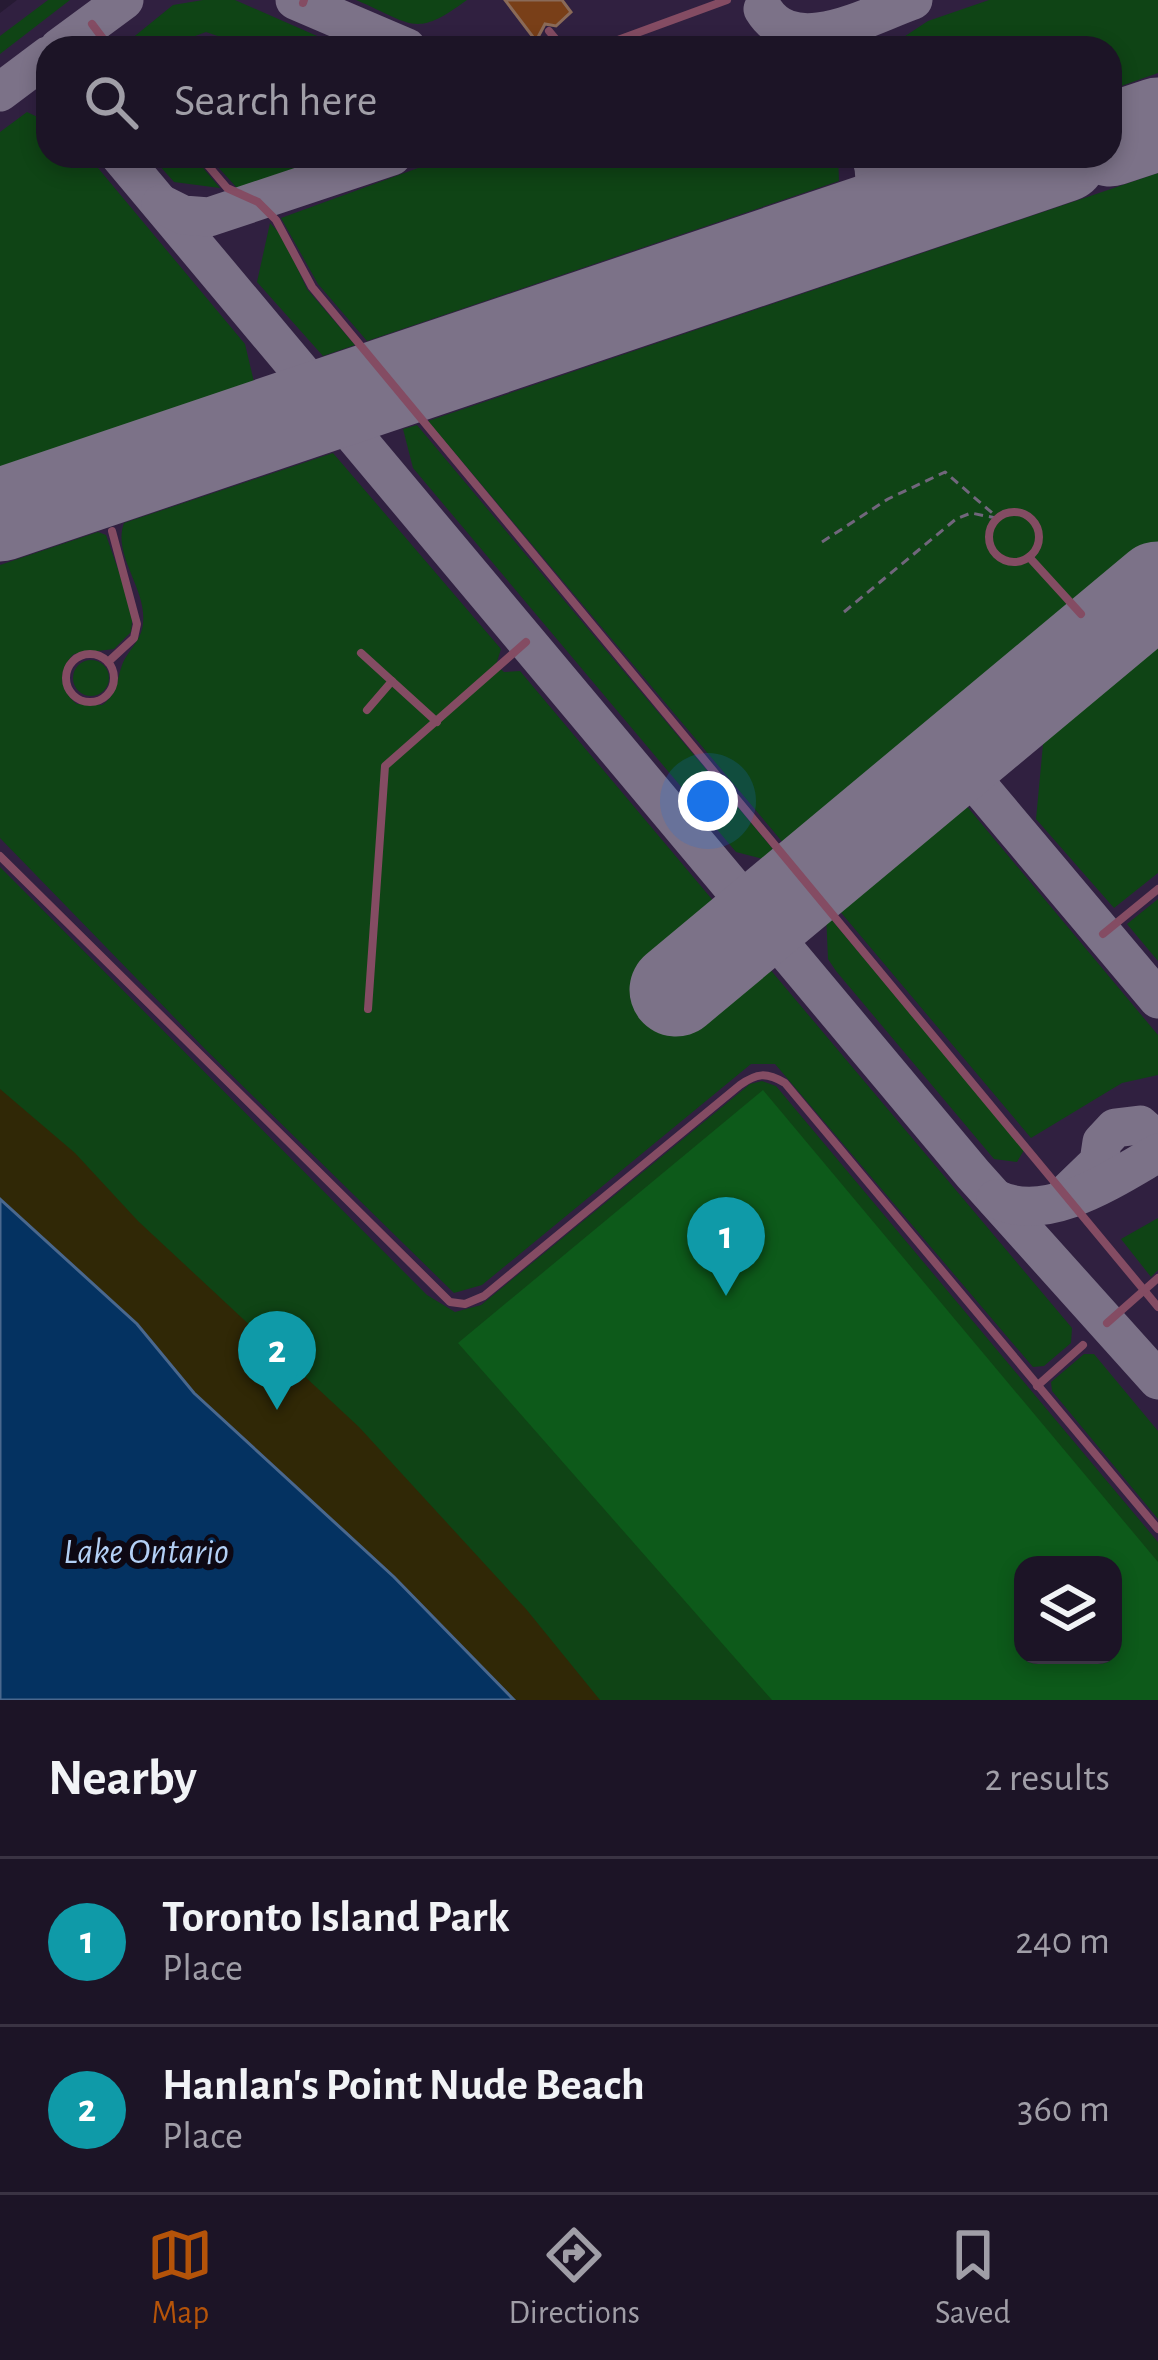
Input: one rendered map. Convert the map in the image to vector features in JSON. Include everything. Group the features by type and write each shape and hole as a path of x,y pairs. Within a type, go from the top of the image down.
{"lane":[{"path":"629,36 727,0"},
{"path":"92,24 101,36"},
{"path":"549,31 553,36"},
{"path":"210,168 227,188 258,202 276,220 312,286 1158,1307"},
{"path":"1020,513 1034,521 1038,544 1029,556 1014,562 998,556 990,541 998,518 1020,513"},
{"path":"108,662 134,638 137,624 112,531"},
{"path":"1029,556 1081,614"},
{"path":"368,1009 385,766 526,642"},
{"path":"362,653 437,722"},
{"path":"86,654 108,662 114,683 106,696 92,702 71,692 66,677 72,662 86,654"},
{"path":"367,710 392,681"},
{"path":"0,856 450,1302 466,1304 484,1296 740,1085 755,1074 770,1074 784,1083 1158,1529"},
{"path":"1103,934 1158,889"},
{"path":"1107,1323 1158,1279"},
{"path":"1037,1386 1083,1345"}],"path":[{"path":"822,542 888,499 945,472 998,518"},
{"path":"844,612 962,515 998,518"}],"shaded area":[{"path":"17,0 1158,0 1158,1562 458,1343 0,884 0,13"}],"green space":[{"path":"48,0 70,0 0,54 0,36"},
{"path":"235,0 317,36 206,32 135,36 173,5"},
{"path":"356,0 467,0 435,20 413,24"},
{"path":"989,0 1158,0 1158,73 1122,86 1122,36 905,36 928,21"},
{"path":"27,112 36,116 36,168 98,168 245,344 254,382 0,467 0,132"},
{"path":"162,168 203,168 220,188 174,182"},
{"path":"219,168 298,168 237,188"},
{"path":"418,168 838,168 839,181 367,341 318,284 281,218"},
{"path":"1158,173 1158,548 800,850 790,851 428,421"},
{"path":"270,223 283,237 307,289 355,345 323,356 257,282"},
{"path":"417,425 782,864 736,852 413,468 403,429"},
{"path":"333,453 501,649 496,665 504,672 520,671 721,910 654,969 696,1018 763,961 1072,1328 1071,1343 1044,1366 1033,1367 775,1064 751,1064 482,1285 454,1293 205,1049 0,838 0,565 98,532 106,535 133,612 131,632 114,649 74,654 62,680 77,704 102,705 114,692 143,623 140,598 122,547 124,523"},
{"path":"1158,629 1158,873 1114,908 1036,819 1045,723"},
{"path":"91,660 104,665 109,678 104,691 91,696 78,691 73,678 78,665"},
{"path":"960,798 1158,1035 1158,1075 1122,1083 1031,1138 838,909 838,900"},
{"path":"0,867 427,1295 455,1312 481,1305 750,1084 762,1081 776,1086 1158,1542 1158,1700 514,1700 0,1199"},
{"path":"1158,899 1158,961 1127,924"},
{"path":"826,913 1024,1150 1017,1162 994,1159 836,971 828,959"},
{"path":"763,1090 1158,1562 1158,1700 772,1700 458,1343"},
{"path":"1158,1218 1158,1270 1151,1277 1121,1239"},
{"path":"1084,1354 1094,1354 1158,1431 1158,1519 1052,1391 1051,1382"}],"sand":[{"path":"0,1089 75,1153 138,1221 359,1427 526,1609 600,1700 514,1700 394,1577 194,1393 137,1324 0,1199"}],"water":[{"name":"Lake Ontario","path":"0,1199 137,1324 194,1393 394,1577 514,1700 0,1700"}],"building":[{"path":"505,0 562,0 571,12 556,26 545,24 539,36 532,36"}],"taxiway":[{"path":"75,36 124,0"},
{"path":"295,0 379,36"},
{"path":"763,9 777,24 813,33 855,23 913,0"},
{"path":"0,92 36,65"},
{"path":"130,168 973,1174 1158,1380"},
{"path":"161,204 183,215 209,217 356,168"},
{"path":"845,230 871,197 874,168"},
{"path":"876,168 896,191 944,196"},
{"path":"955,758 1158,999"},
{"path":"1068,1192 1099,1162 1102,1142 1115,1128 1140,1125 1158,1141"},
{"path":"996,1199 1036,1206 1058,1202 1100,1186 1158,1153"}],"runway":[{"path":"1122,136 1158,124"},
{"path":"0,515 1027,168"},
{"path":"676,990 1158,588"}],"place":[{"name":"Toronto Island Park","path":"726,1296"},
{"name":"Hanlan's Point Nude Beach","path":"277,1410"}]}
